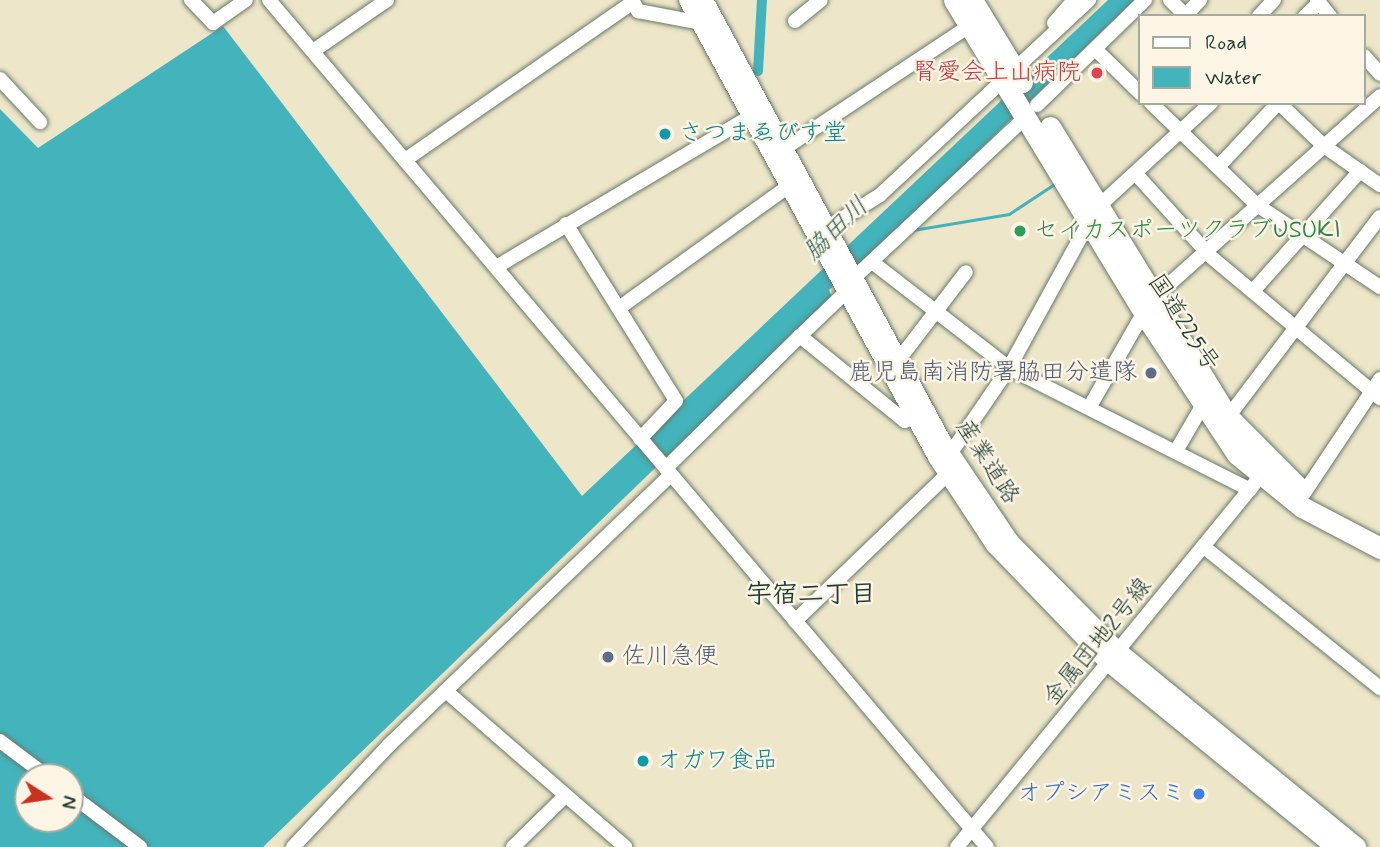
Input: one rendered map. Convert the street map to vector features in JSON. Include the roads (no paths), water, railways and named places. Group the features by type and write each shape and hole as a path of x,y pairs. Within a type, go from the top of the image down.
{"highway":[{"name":"国道225号","path":"954,0 977,9 1013,79 1095,213 1204,403 1237,454 1261,476 1333,527 1380,548"},
{"name":"国道225号","path":"1149,306 1228,417 1261,476 1304,493 1340,517 1380,535"}],"main road":[{"name":"産業道路","path":"688,0 790,185 823,230"},
{"name":"産業道路","path":"704,0 785,148 915,416 948,474 995,544 1114,658 1335,847"},
{"name":"産業道路","path":"850,282 900,358 950,454 1010,542 1114,658 1357,847"}],"street":[{"path":"191,0 213,23 246,0"},
{"path":"270,0 987,847"},
{"path":"313,51 387,0"},
{"path":"795,21 821,0"},
{"path":"1052,35 1053,25 1074,0"},
{"path":"823,230 880,195 1013,79 1052,35 1089,0"},
{"path":"293,847 389,745 446,692 800,336 850,282 1031,108 1096,50 1145,0"},
{"path":"1170,0 1185,14"},
{"path":"1187,14 1200,0"},
{"path":"1261,14 1274,0"},
{"path":"1323,7 1339,0"},
{"path":"405,160 632,1 638,11 701,23"},
{"path":"785,148 977,9"},
{"path":"1096,50 1138,91"},
{"path":"1366,58 1380,74"},
{"path":"0,79 40,122"},
{"path":"1089,408 1149,306 1205,252 1380,96"},
{"path":"1153,105 1257,205 1380,287"},
{"path":"950,454 1009,368 1095,213 1209,105"},
{"path":"1218,167 1276,105"},
{"path":"1280,105 1324,146 1380,185"},
{"path":"496,267 753,115"},
{"path":"1253,291 1360,171"},
{"path":"1136,174 1205,252 1376,395"},
{"path":"618,309 790,185"},
{"path":"1228,417 1299,328 1380,216"},
{"path":"566,224 676,401 642,440"},
{"path":"872,262 1009,368 1176,451 1261,476"},
{"path":"900,358 966,272"},
{"path":"800,336 905,421 915,416"},
{"path":"1304,493 1376,395 1380,379"},
{"path":"1176,451 1204,403"},
{"path":"795,621 948,474"},
{"name":"金属団地2号線","path":"957,847 1261,476"},
{"path":"1204,547 1380,688"},
{"path":"446,692 625,847"},
{"path":"0,741 29,763"},
{"path":"513,847 565,796"},
{"path":"84,805 140,847"}],"water":[{"path":"1108,0 1134,0 866,260 829,290 832,297 263,847 0,847 0,109 38,148 223,26 582,496"}],"waterway":[{"path":"758,71 762,0"},
{"path":"913,230 1009,214 1053,185"}],"place":[{"name":"腎愛会上山病院","path":"1097,73"},
{"name":"さつまゑびす堂","path":"665,134"},
{"name":"セイカスポーツクラブUSUKI","path":"1020,231"},
{"name":"鹿児島南消防署脇田分遣隊","path":"1151,373"},
{"name":"佐川急便","path":"608,657"},
{"name":"オガワ食品","path":"643,761"},
{"name":"オプシアミスミ","path":"1199,794"}],"district":[{"name":"宇宿二丁目","path":"811,596"}],"water label":[{"name":"脇田川","path":"837,230"}]}
